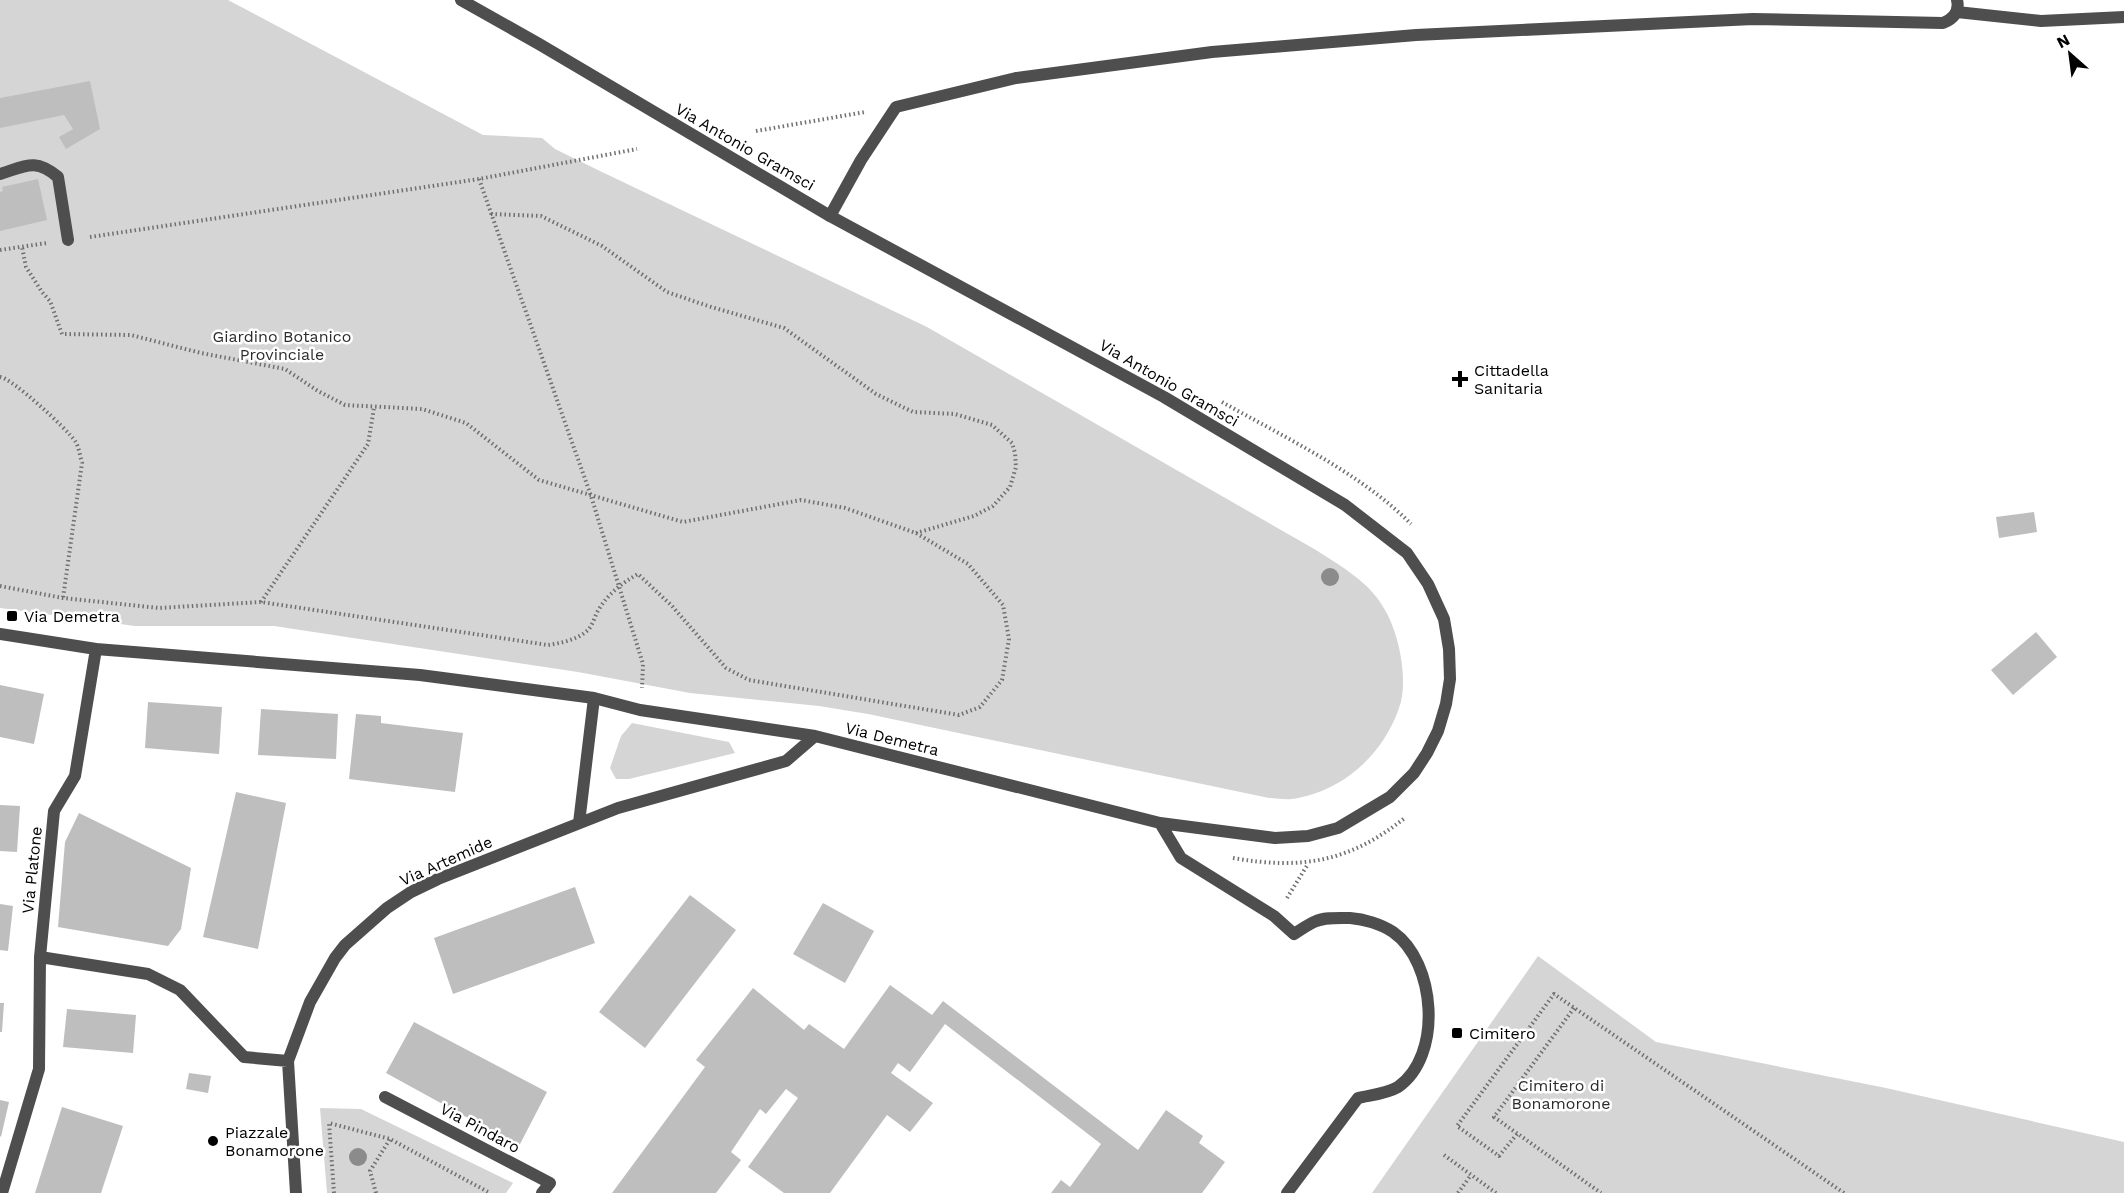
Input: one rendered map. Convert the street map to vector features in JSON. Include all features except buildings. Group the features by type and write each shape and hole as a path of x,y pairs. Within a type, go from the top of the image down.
{"street":[{"name":"Via Antonio Gramsci","path":"461,0 830,216 1164,397 1345,505 1407,553 1428,584 1444,619 1449,649 1450,679 1438,731 1414,773 1390,797 1338,828 1308,836 1275,838 1160,823"},
{"path":"830,216 861,160 896,107 1016,78 1212,52 1416,35 1753,19 1943,23 1951,19 1957,6 2041,21 2124,16"},
{"path":"0,174 31,164 46,167 58,177 68,240"},
{"name":"Via Demetra","path":"0,634 96,650 420,675 594,698 640,710 815,736 1160,823"},
{"name":"Via Platone","path":"2,1193 39,1069 40,957 54,811 75,776 96,650"},
{"path":"579,823 594,698"},
{"name":"Via Artemide","path":"296,1193 288,1061 310,1002 334,958 380,913 411,892 438,879 618,808 786,761 815,736"},
{"path":"1160,823 1181,858 1274,916 1294,934 1315,921 1359,918 1376,924 1398,937 1409,950 1422,973 1428,1012 1424,1050 1414,1069 1398,1086 1380,1094 1358,1098 1287,1193"},
{"path":"40,957 148,974 180,990 244,1057 288,1061"},
{"name":"Via Pindaro","path":"385,1096 549,1183 542,1193"}],"path":[{"path":"756,131 896,107"},
{"path":"0,250 479,178 637,149"},
{"path":"479,178 591,496 643,664 640,710"},
{"path":"491,214 541,216 602,246 667,292 784,328 876,394 913,412 955,414 992,425 1012,443 1016,453 1016,467 1010,487 993,506 974,516 916,532"},
{"path":"0,586 63,598 159,608 261,602 548,645 568,642 588,629 600,607 619,585 638,574 672,606 726,668 749,680 959,715 980,707 1002,680 1009,639 1003,605 968,564 916,532 845,508 801,500 683,522 539,480 466,423 422,408 374,408 345,405 318,391 285,369 131,335 62,334 50,301 26,267 22,247"},
{"path":"0,376 7,378 38,404 74,440 80,452 82,463 63,598"},
{"path":"1216,398 1348,474 1393,507 1417,530"},
{"path":"261,602 368,444 374,408"},
{"path":"1238,866 1228,859 1267,864 1326,860 1358,848 1385,833 1413,810"},
{"path":"1287,898 1308,863"},
{"path":"1517,1134 1499,1156 1457,1126 1554,994 1844,1193"},
{"path":"1574,1008 1494,1117 1601,1193"},
{"path":"334,1193 329,1123 390,1139 490,1193"},
{"path":"376,1193 370,1171 390,1139"},
{"path":"1444,1155 1496,1193"},
{"path":"1458,1193 1471,1175"}],"green space":[{"name":"Giardino Botanico Provinciale","path":"0,0 228,0 483,135 542,138 555,149 927,327 1316,550 1363,583 1372,591 1385,610 1401,658 1402,697 1392,725 1371,756 1344,780 1310,795 1289,799 1269,798 868,714 819,706 690,693 578,672 274,626 135,626 0,608"},
{"path":"632,723 729,742 735,753 629,779 616,779 610,768 621,736"},
{"name":"Cimitero di Bonamorone","path":"1538,956 1656,1042 1886,1088 2124,1142 2124,1193 1372,1193"},
{"path":"320,1108 361,1109 513,1183 506,1193 327,1193"}],"place":[{"name":"Cittadella Sanitaria","path":"1460,379"},
{"name":"Via Demetra","path":"12,616"},
{"name":"Cimitero","path":"1457,1033"},
{"name":"Piazzale Bonamorone","path":"213,1141"}]}
